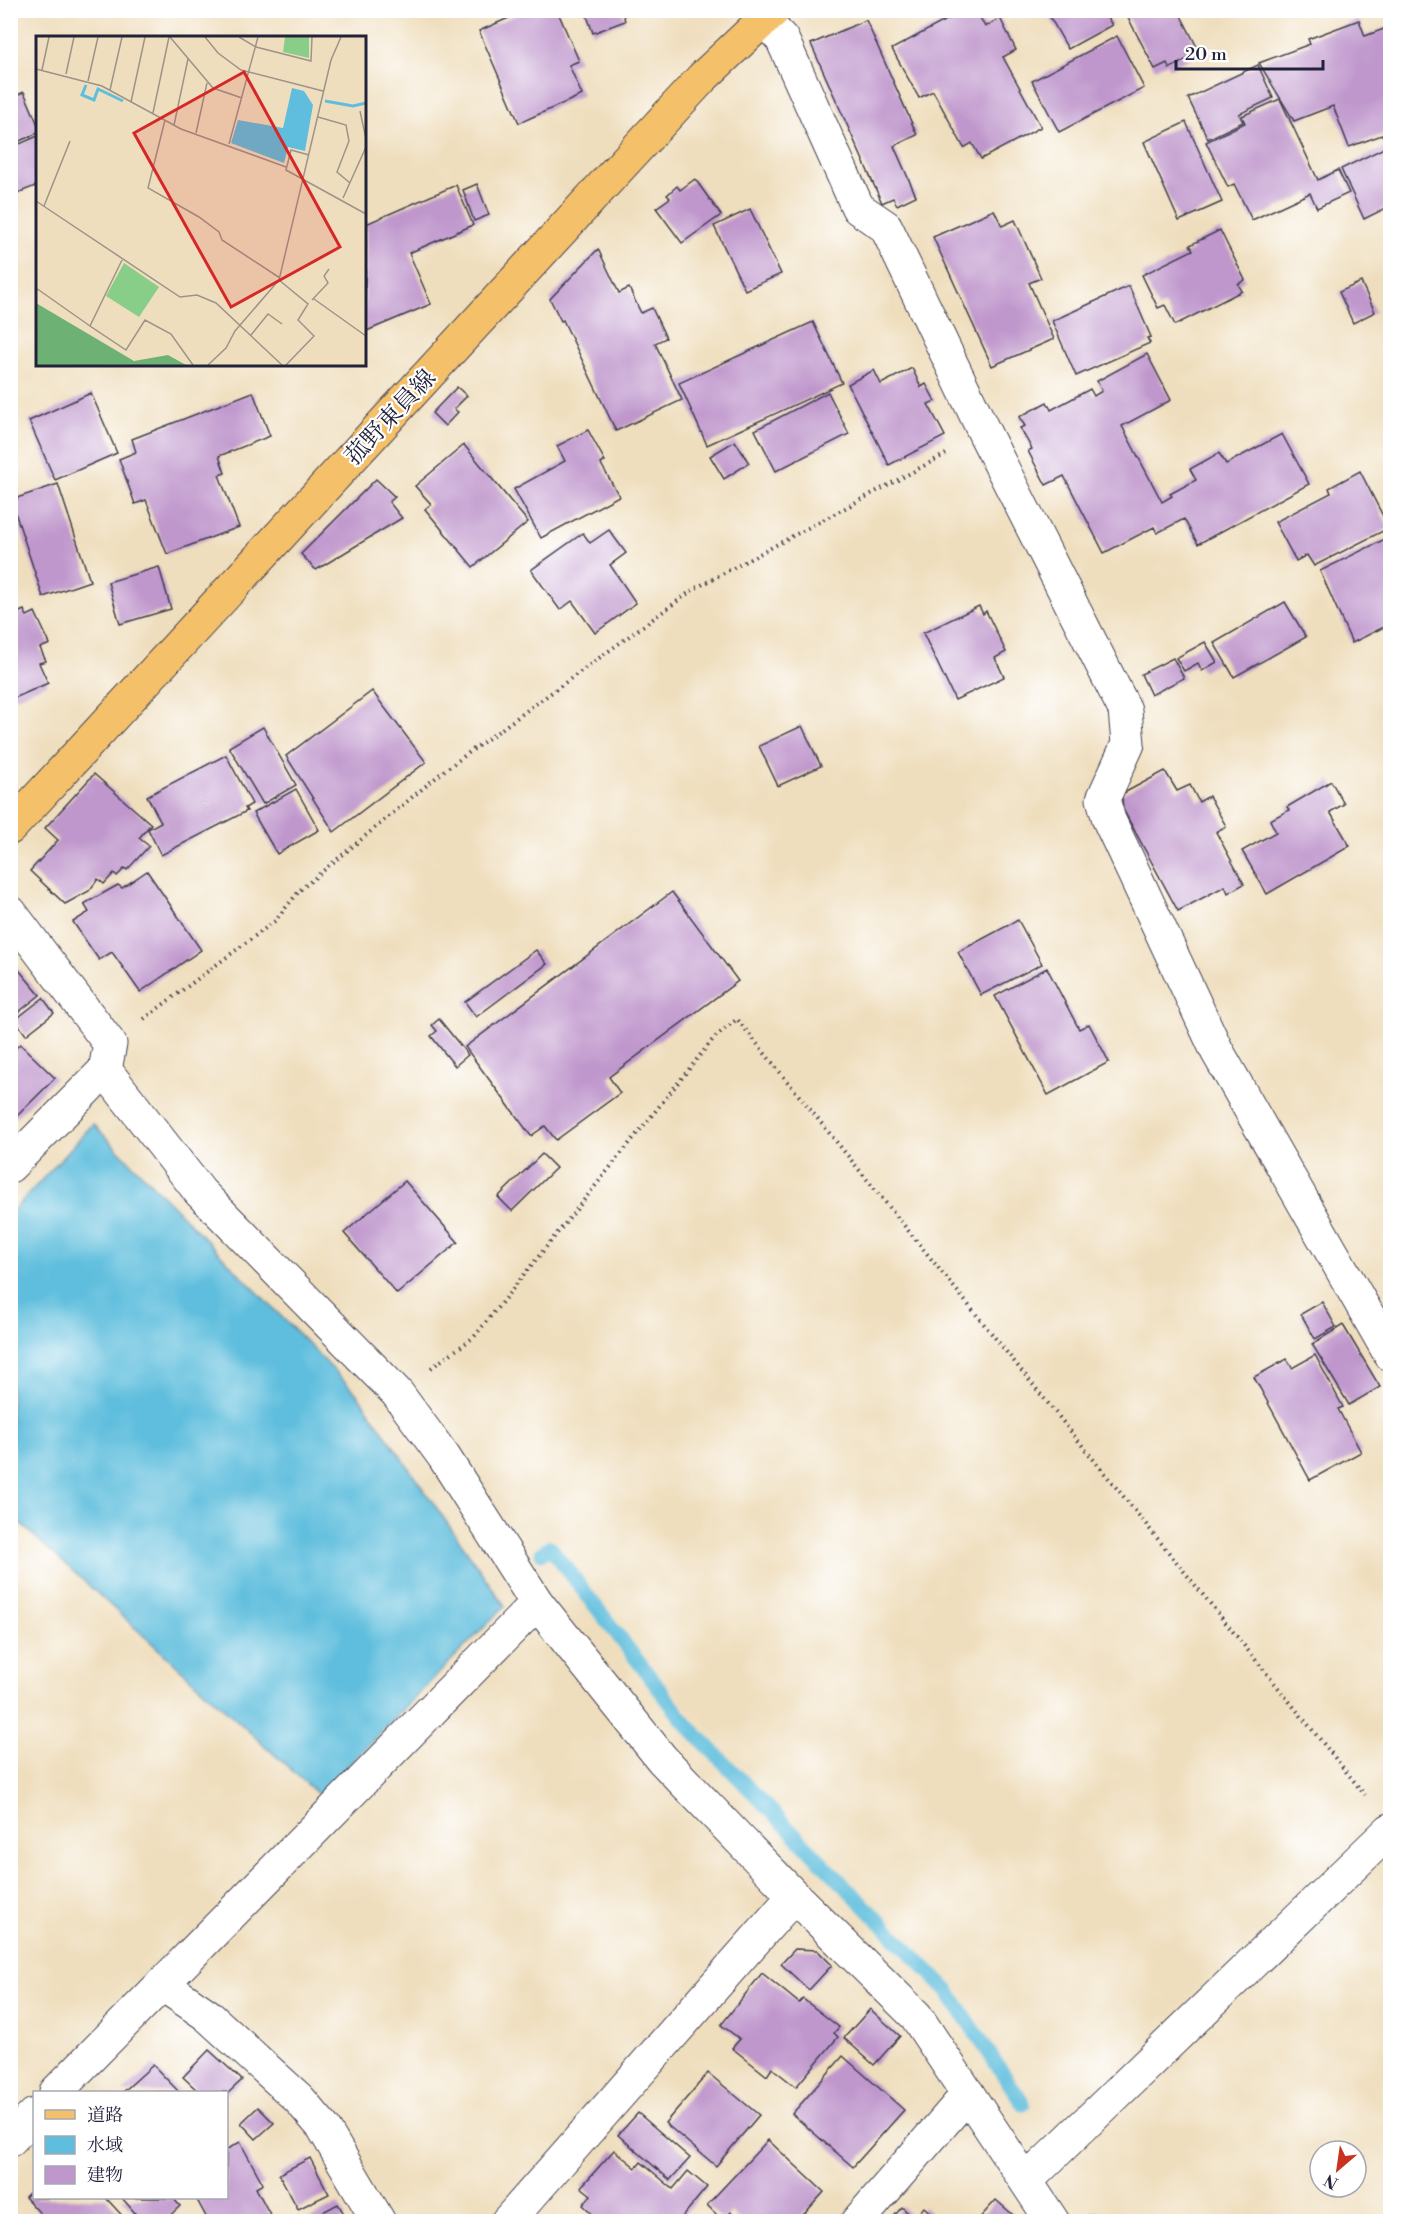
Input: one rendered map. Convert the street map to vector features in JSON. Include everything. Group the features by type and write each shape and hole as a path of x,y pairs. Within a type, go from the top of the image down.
{"main road":[{"name":"菰野東員線","path":"10,828 702,78 769,15"}],"street":[{"path":"769,15 858,208 886,227 985,434 1125,710 1128,744 1103,799 1109,820 1217,1051 1390,1353"},
{"path":"10,912 200,1192 397,1393 444,1457 537,1603 662,1759 794,1896 916,2016 1053,2222"},
{"path":"10,1166 108,1057"},
{"path":"57,2091 537,1603"},
{"path":"1027,2180 1390,1830"},
{"path":"507,2222 794,1896"},
{"path":"162,1984 207,2015 298,2099 322,2127 379,2222"},
{"path":"857,2222 968,2094"},
{"path":"10,2140 33,2116"}],"path":[{"path":"108,1057 275,921 300,890 445,770 694,589 985,434"},
{"path":"397,1393 474,1337 714,1038 737,1019 1368,1798"}],"water":[{"path":"93,1124 358,1395 505,1606 319,1795 11,1515 11,1213"}],"building":[{"path":"527,10 557,10 579,61 569,65 582,95 519,123 479,31"},
{"path":"585,10 622,10 625,21 593,33"},
{"path":"965,10 976,10 985,27 1000,18 1016,50 1003,57 1041,127 981,159 972,143 964,148 933,91 919,98 892,49"},
{"path":"1046,10 1103,10 1112,25 1068,49"},
{"path":"1124,10 1178,10 1197,47 1192,50 1195,55 1169,69 1167,63 1155,69"},
{"path":"866,20 917,135 894,146 916,196 897,205 893,198 882,203 811,44"},
{"path":"1359,20 1365,36 1389,27 1390,90 1387,91 1390,99 1390,132 1349,147 1333,106 1294,121 1259,63 1310,44 1308,39"},
{"path":"1117,36 1144,88 1059,132 1032,81"},
{"path":"1258,65 1273,98 1239,114 1243,122 1208,139 1188,98"},
{"path":"24,92 36,120 36,134 10,145 10,98"},
{"path":"1280,99 1318,180 1338,170 1349,193 1317,208 1310,193 1252,220 1234,184 1228,187 1206,142 1245,123 1242,116"},
{"path":"1186,122 1222,202 1179,221 1144,142"},
{"path":"36,137 36,186 10,196 10,148"},
{"path":"1390,145 1390,206 1364,219 1341,169"},
{"path":"695,179 721,215 682,243 656,208 670,198 667,195 677,186 680,190"},
{"path":"477,184 489,215 474,221 463,190"},
{"path":"456,185 473,225 409,253 431,304 366,331 366,224"},
{"path":"750,209 781,274 745,290 714,226"},
{"path":"994,210 1002,226 1015,220 1041,278 1029,283 1054,339 992,366 933,237"},
{"path":"1220,230 1245,280 1238,284 1242,291 1175,325 1165,305 1158,308 1142,275 1193,250 1190,245"},
{"path":"598,249 619,293 629,288 641,313 652,308 666,338 655,343 682,400 616,431 563,320 561,321 550,299"},
{"path":"1361,282 1375,312 1353,323 1339,292"},
{"path":"1129,286 1151,337 1147,338 1150,343 1076,376 1052,321"},
{"path":"813,322 842,383 707,445 679,383"},
{"path":"1147,354 1171,400 1122,426 1162,502 1172,496 1170,494 1196,480 1190,469 1219,453 1226,464 1282,434 1309,484 1198,544 1184,519 1157,533 1154,527 1104,553 1064,476 1046,485 1028,451 1032,449 1020,428 1025,426 1019,417 1047,402 1051,410 1090,389 1094,396 1102,391 1097,381"},
{"path":"912,368 921,387 926,384 935,401 928,404 945,436 889,465 848,384 874,370 881,384"},
{"path":"457,387 467,396 454,409 458,412 445,426 432,413"},
{"path":"253,392 270,436 219,456 225,473 219,475 239,527 167,554 146,500 135,504 119,459 136,452 132,439"},
{"path":"828,392 849,434 776,471 755,430"},
{"path":"91,393 117,453 55,480 29,421"},
{"path":"588,430 605,461 601,464 619,496 541,538 514,489 565,461 557,446"},
{"path":"735,441 749,463 724,479 710,456"},
{"path":"464,445 528,522 473,567 425,509 431,504 415,486"},
{"path":"1360,471 1389,528 1314,566 1307,555 1296,561 1275,522 1331,493 1329,488"},
{"path":"376,479 395,497 389,502 402,518 316,570 301,554"},
{"path":"58,484 90,581 43,597 11,500"},
{"path":"609,530 626,553 610,565 636,603 595,633 572,601 560,610 531,570 583,533 590,543"},
{"path":"1385,539 1390,551 1390,624 1352,643 1320,571"},
{"path":"159,567 171,609 120,624 108,582"},
{"path":"1285,602 1306,637 1234,677 1214,643"},
{"path":"979,606 983,614 986,611 1006,652 995,658 1004,677 955,700 923,633"},
{"path":"24,610 27,616 35,612 50,644 40,648 46,661 39,663 48,683 10,700 10,616"},
{"path":"1205,642 1217,662 1202,671 1198,663 1184,671 1176,658"},
{"path":"1173,658 1184,678 1151,695 1141,674"},
{"path":"372,691 426,762 334,832 286,756"},
{"path":"802,726 821,766 778,786 759,746"},
{"path":"263,727 296,785 263,804 229,747"},
{"path":"226,755 252,804 245,808 247,811 161,855 148,829 161,822 147,796"},
{"path":"1165,771 1177,791 1190,785 1199,802 1209,796 1226,826 1216,832 1244,884 1228,893 1225,886 1178,911 1123,809 1122,794"},
{"path":"94,774 151,824 139,838 149,846 127,870 125,868 117,876 114,873 104,884 98,879 89,891 65,904 30,871 58,840 45,828"},
{"path":"1331,781 1344,804 1330,812 1350,846 1267,894 1242,851 1276,832 1270,820 1289,810 1287,807"},
{"path":"296,789 319,830 277,854 253,813"},
{"path":"147,871 201,950 140,992 112,952 99,960 73,922 89,912 84,904 118,885 122,888"},
{"path":"672,892 738,981 609,1077 620,1093 556,1140 545,1126 531,1136 465,1047"},
{"path":"1018,920 1042,964 981,995 958,952"},
{"path":"536,950 547,964 476,1017 465,1002"},
{"path":"10,965 15,972 19,970 40,995 10,1019"},
{"path":"1047,968 1079,1029 1089,1024 1109,1062 1048,1095 995,996"},
{"path":"43,998 54,1013 26,1035 15,1020"},
{"path":"439,1019 468,1055 455,1066 431,1036 437,1031 432,1025"},
{"path":"20,1044 55,1078 15,1118 10,1114 10,1054"},
{"path":"542,1154 556,1168 512,1211 498,1197"},
{"path":"405,1181 458,1242 397,1294 344,1233"},
{"path":"1322,1302 1336,1327 1315,1339 1301,1314"},
{"path":"1343,1325 1380,1387 1349,1405 1312,1344"},
{"path":"1315,1355 1343,1407 1338,1409 1361,1452 1310,1480 1254,1377 1287,1359 1292,1368"},
{"path":"795,1949 817,1950 832,1965 809,1990 781,1964"},
{"path":"762,1973 799,2003 803,1999 839,2027 834,2033 838,2037 796,2087 772,2068 767,2076 732,2048 740,2039 721,2025"},
{"path":"870,2009 900,2036 874,2065 844,2038"},
{"path":"209,2050 242,2080 228,2093 228,2091 198,2091 183,2077"},
{"path":"843,2056 904,2110 853,2167 792,2114"},
{"path":"153,2065 178,2091 124,2091"},
{"path":"708,2073 759,2115 716,2166 665,2123"},
{"path":"258,2107 274,2123 256,2139 241,2123"},
{"path":"638,2113 690,2158 670,2180 618,2135"},
{"path":"768,2140 824,2192 797,2222 756,2222 752,2218 749,2222 741,2222 731,2212 723,2221 707,2205"},
{"path":"240,2142 263,2184 256,2188 274,2222 209,2222 197,2199 228,2199 228,2149"},
{"path":"614,2150 636,2168 641,2162 673,2189 688,2171 707,2187 678,2222 601,2222 583,2205 591,2195 581,2187"},
{"path":"310,2158 329,2194 298,2209 279,2174"},
{"path":"33,2189 33,2199 107,2199 127,2221 135,2213 123,2199 174,2199 180,2206 163,2222 48,2222 25,2197"},
{"path":"996,2200 1021,2222 976,2222"},
{"path":"338,2204 346,2217 338,2222 304,2222"},
{"path":"902,2207 914,2219 924,2207 941,2222 889,2222"}],"waterway":[{"path":"542,1553 550,1547 687,1725 948,1991 1023,2104"},
{"path":"1097,2218 1100,2222"}]}
